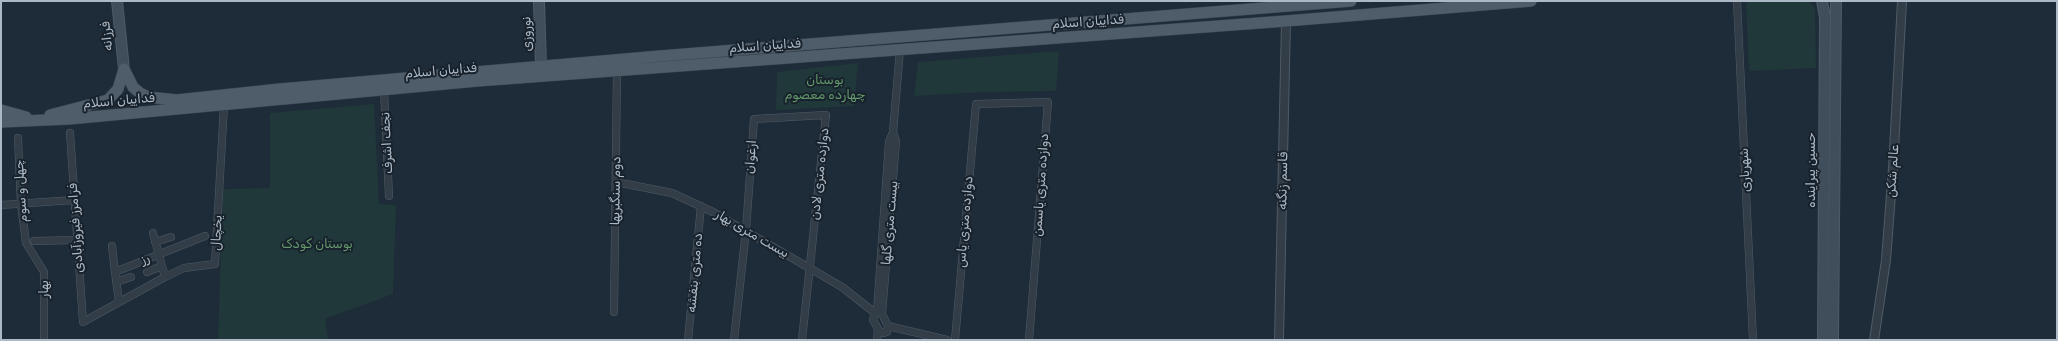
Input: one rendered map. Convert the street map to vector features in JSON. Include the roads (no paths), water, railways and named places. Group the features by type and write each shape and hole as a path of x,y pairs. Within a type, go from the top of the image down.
{"main road":[{"name":"فرزانه","path":"116,1 124,69"},
{"name":"نوروزی","path":"539,1 541,66"},
{"name":"فداییان اسلام","path":"124,69 133,87 140,93 148,97 178,100 541,66 1351,1"},
{"name":"فداییان اسلام","path":"1,122 69,119 384,90 618,71 1286,21 1531,1"},
{"name":"حسین پیراینده","path":"1823,1 1826,18 1823,340"},
{"name":"حسین پیراینده","path":"1833,340 1836,27 1838,3"},
{"path":"1,110 34,120 108,100 118,88 124,69"}],"street":[{"name":"شهریاری","path":"1736,1 1753,340"},
{"name":"عالم شکن","path":"1874,340 1886,260 1893,168 1902,1"},
{"name":"قاسم زنگنه","path":"1279,340 1286,21"},
{"name":"بیست متری گلها","path":"878,329 873,320 878,313 896,142 893,132 900,50"},
{"name":"دوم سنگبریها","path":"614,312 618,71"},
{"name":"نجف اشرف","path":"384,90 389,196"},
{"name":"دوازده متری یاسمن","path":"976,104 1048,102 1029,340"},
{"name":"دوازده متری یاس","path":"955,340 976,104"},
{"name":"یخچال","path":"83,322 184,268 215,264 224,105"},
{"name":"دوازده متری لادن","path":"790,117 826,115 810,268"},
{"name":"ارغوان","path":"746,230 754,119 790,117"},
{"name":"فرامرز فیروزآبادی","path":"70,133 83,322"},
{"name":"چهل و سوم","path":"18,138 21,204 26,243"},
{"name":"بیست متری بهار","path":"616,182 672,193 701,206 746,230 842,287 878,313"},
{"path":"1,205 74,200"},
{"name":"ده متری بنفشه","path":"688,340 701,206"},
{"path":"734,340 746,230"},
{"path":"153,234 165,277"},
{"name":"رز","path":"115,272 205,236"},
{"path":"155,242 171,237"},
{"path":"34,241 77,240"},
{"name":"بهار","path":"26,243 44,272 44,340"},
{"path":"112,246 119,302"},
{"path":"147,272 162,266"},
{"path":"802,340 810,268"},
{"path":"116,282 131,277"},
{"path":"878,313 888,326 947,340"},
{"path":"878,329 880,332 884,333 887,332 888,326"},
{"path":"877,340 878,329"}],"park label":[{"name":"بوستان چهارده معصوم","path":"825,88"},
{"name":"بوستان کودک","path":"317,244"}]}
